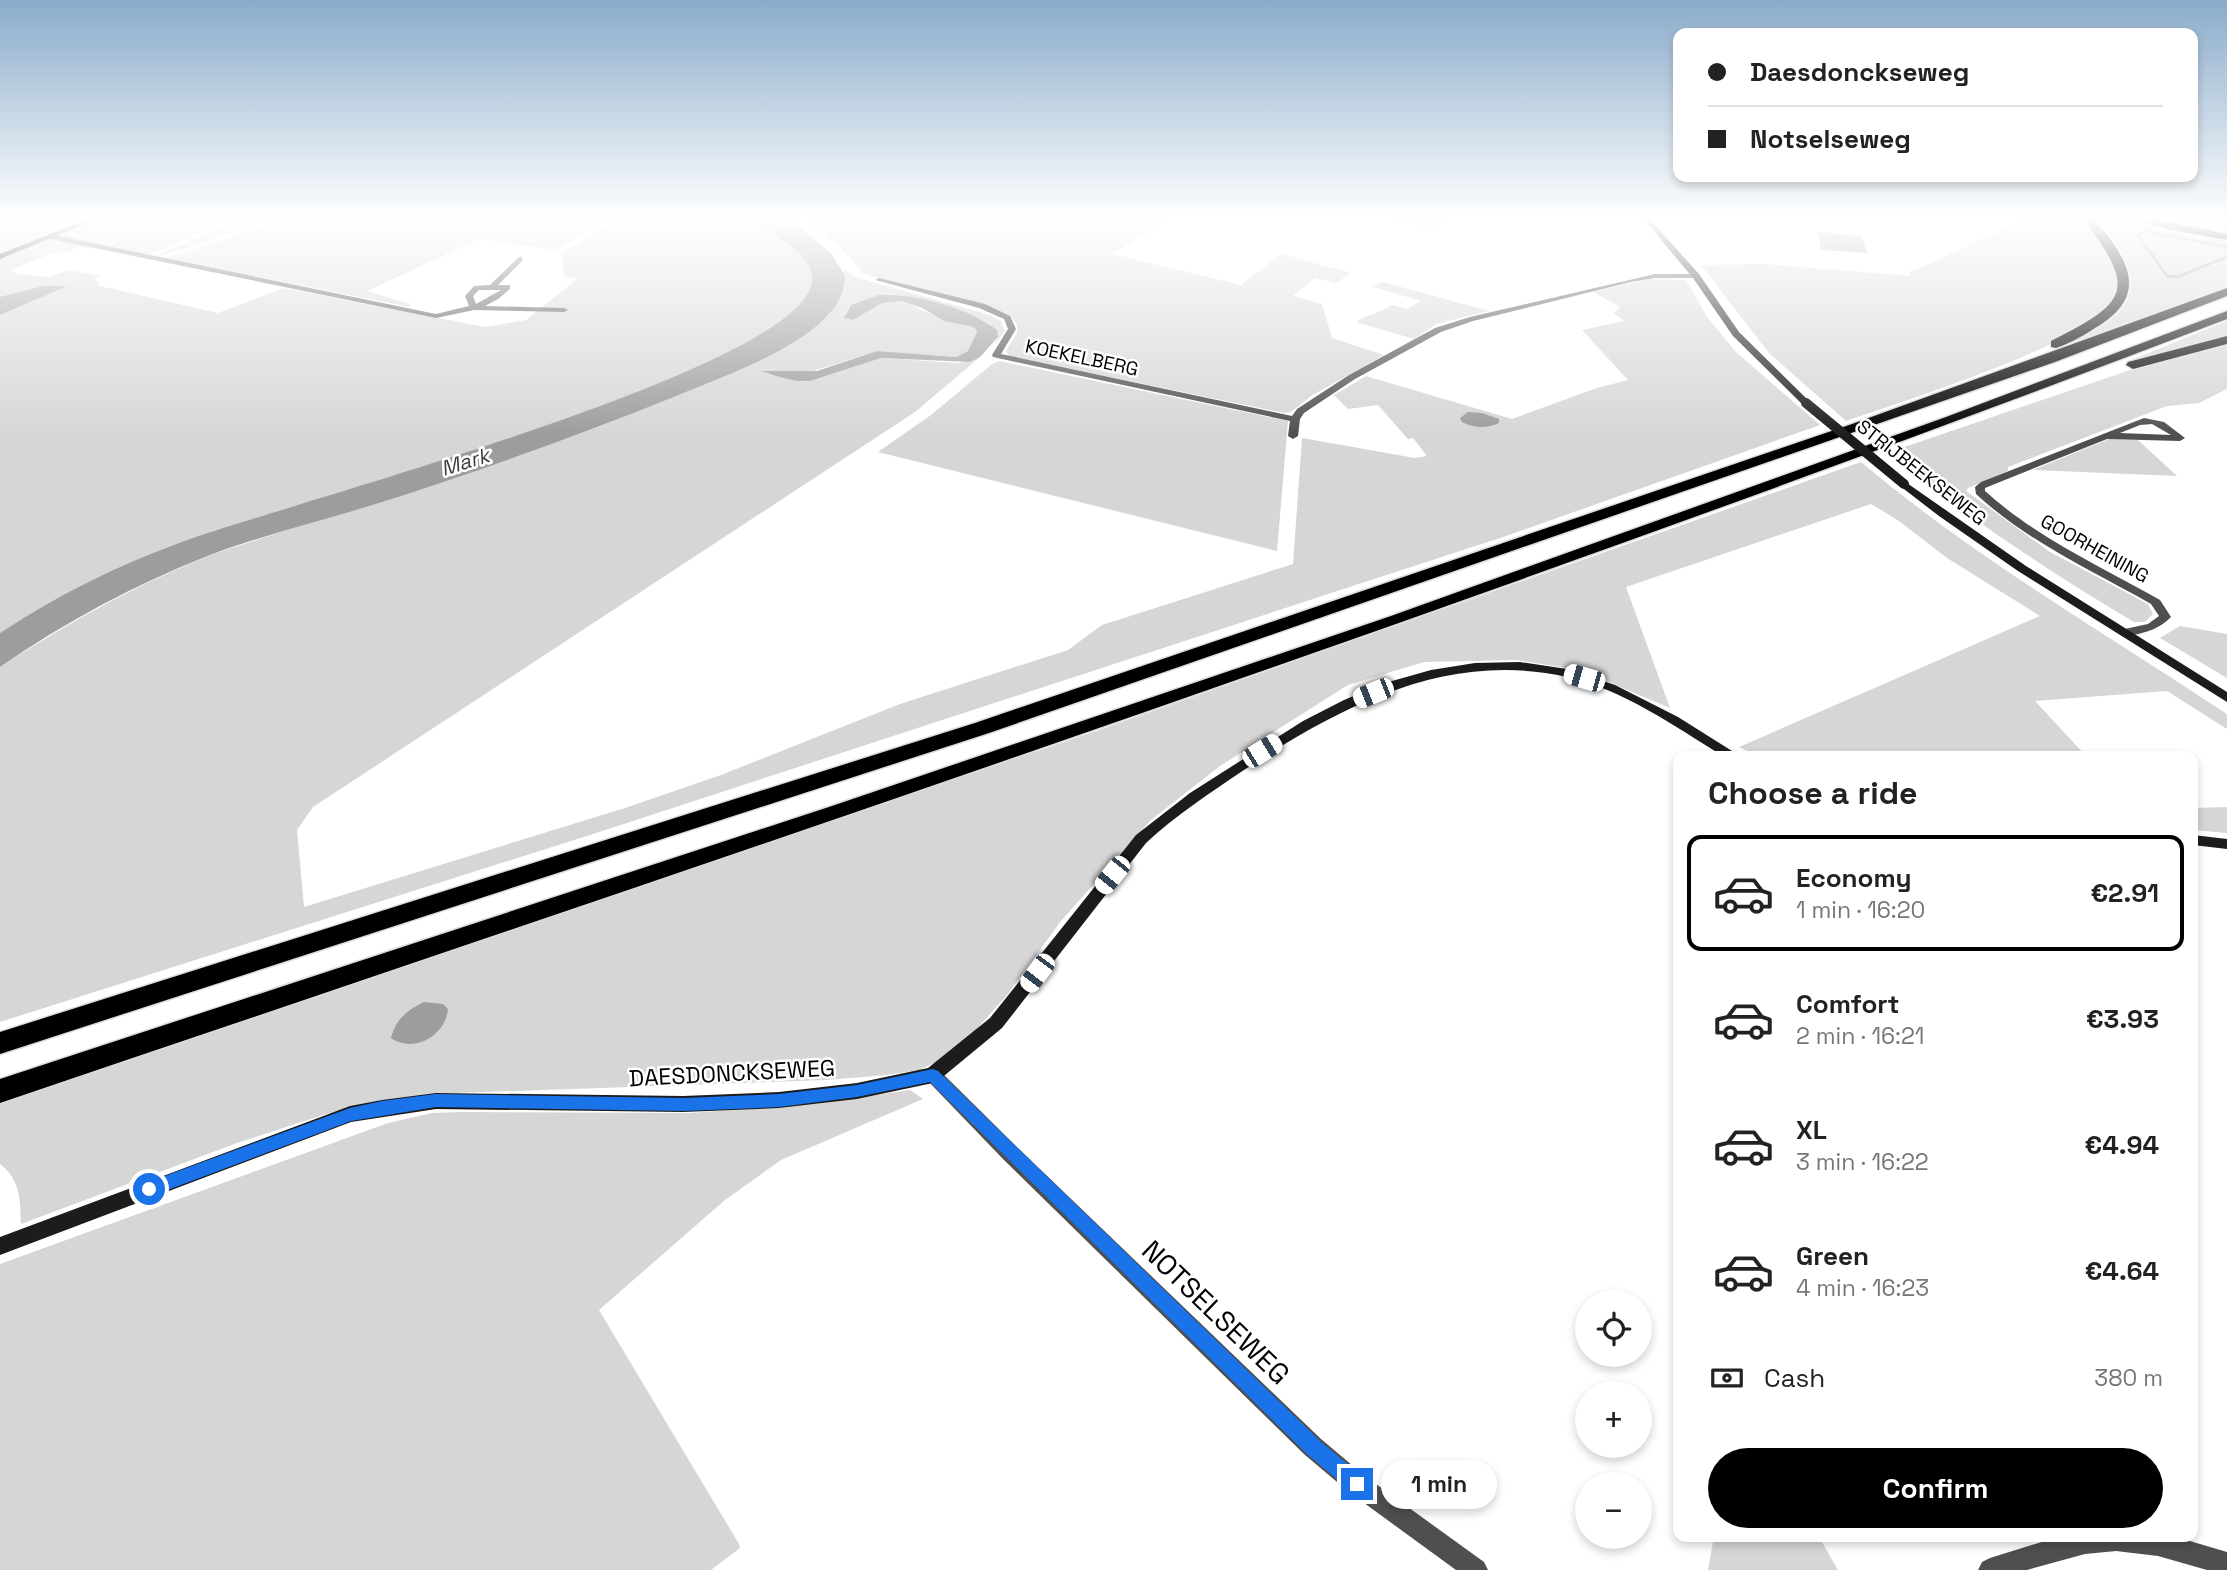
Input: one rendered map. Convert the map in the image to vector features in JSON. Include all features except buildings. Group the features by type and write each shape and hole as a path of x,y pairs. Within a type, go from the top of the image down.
{"highway":[{"path":"1980,383 2016,361 2096,324 2115,307 2121,290"},
{"path":"0,1043 982,728 1980,383 2227,292"},
{"path":"0,1091 1020,751 2016,396 2227,315"},
{"path":"2016,396 2066,388 2147,360 2227,340"}],"street":[{"path":"312,290 436,316 472,307 497,297 505,290"},
{"path":"472,307 469,296 474,290"},
{"name":"KOEKELBERG","path":"920,290 982,306 1007,318 1012,329 996,355 1295,419"},
{"path":"1293,436 1295,419 1300,411 1319,397 1438,330 1470,319 1589,290"},
{"name":"STRIJBEEKSEWEG","path":"1706,290 1736,334 1806,403 1960,528 2227,698"},
{"path":"472,307 564,310"},
{"name":"GOORHEINING","path":"2106,436 2180,438 2159,420 2150,419 2106,436 1985,484 1980,487 1980,492 2001,511 2056,550 2156,602 2165,617 2151,627 2124,633"},
{"name":"DAESDONCKSEWEG","path":"0,1246 350,1114 382,1108 436,1101 684,1104 779,1100 857,1091 933,1075 996,1023 1141,839 1162,818 1308,723 1385,688 1431,672 1463,666 1515,665 1567,673 1635,699 1724,751"},
{"path":"2198,841 2227,844"},
{"name":"NOTSELSEWEG","path":"933,1075 1313,1447 1357,1484 1476,1570"},
{"path":"1990,1570 2057,1550 2100,1542"},
{"path":"2134,1542 2169,1548 2227,1564"}],"shaded area":[{"path":"0,290 119,290 218,313 278,290 296,290 485,327 526,320 563,290 807,290 782,320 718,357 628,396 524,433 179,543 109,572 65,594 0,633"},
{"path":"325,290 369,290 410,304 410,307"},
{"path":"842,290 902,290 990,315 1001,321 1005,331 995,344 998,337 990,324 976,317 939,304 889,294 851,305 846,312 849,320 858,318 883,302 898,301 941,318 974,327 977,332 968,351 956,357 877,351 810,372 801,382 881,358 959,363 980,357 915,412 313,807 297,830 304,907 625,808 721,775 900,704 1068,650 1102,625 1293,564 1302,438 1415,458 1427,456 1413,438 1408,439 1378,405 1348,409 1334,395 1366,376 1512,419 1594,389 1628,380 1582,330 1624,321 1614,313 1620,307 1593,292 1692,290 1708,318 1735,351 1820,425 1506,536 590,835 0,1022 0,667 104,605 213,554 519,456 745,367 809,331 830,314"},
{"path":"922,290 1300,290 1293,296 1322,304 1332,338 1384,355 1311,396 1291,412 1284,413 1009,356 1006,351 1017,333 1017,324 1009,315"},
{"path":"1384,290 1413,290 1489,311 1436,324 1414,339 1356,322 1392,305 1406,309 1421,301"},
{"path":"1721,290 2118,290 2116,298 2102,315 2074,333 1993,369 1846,421 1769,353"},
{"path":"2216,290 2052,353 2113,318 2125,304 2130,291"},
{"path":"2227,321 2227,337 2126,362"},
{"path":"2227,344 2227,389 2199,403 2167,406 2008,467 2008,471 1966,491 2050,552 2148,604 2153,614 2145,622 2134,622 2039,563 1977,521 1887,453 2130,370"},
{"path":"999,361 1288,421 1277,551 878,452 931,415"},
{"path":"2109,439 2138,440 2177,476 2033,470"},
{"path":"1861,462 1904,497 1994,562 2227,714 2227,729 2167,691 2035,701 2081,751 1747,751 1739,747 2040,616 1947,558 1899,521 1871,504 1626,587 1670,708 1580,670 1516,660 1424,662 1348,685 1220,766 1151,820 1061,921 1007,995 967,1040 943,1059 919,1070 826,1080 428,1094 326,1114 237,1143 21,1224 16,1184 0,1164 0,1101 1079,737"},
{"path":"2180,626 2227,634 2227,678 2160,638"},
{"path":"2227,807 2227,833 2198,830 2198,808"},
{"path":"910,1090 923,1099 781,1160 725,1200 599,1310 739,1544 740,1548 711,1570 0,1570 0,1264 388,1123 432,1113 689,1113 823,1103"},
{"path":"1713,1542 1822,1542 1838,1570 1708,1570"}],"water":[{"path":"26,290 57,290 0,315 0,297"},
{"name":"Mark","path":"807,290 843,290 833,310 815,327 780,350 739,370 644,409 495,464 361,509 231,547 182,566 102,605 0,667 0,633 65,594 132,562 179,543 524,433 628,396 717,357 782,320"},
{"path":"879,295 924,299 957,309 997,330 998,337 980,357 970,362 881,358 810,381 791,380 762,371 817,371 877,351 956,357 968,351 977,332 974,327 944,321 922,308 902,301 882,303 853,320 844,318 851,305"},
{"path":"1468,412 1482,413 1499,419 1499,423 1476,427 1462,422 1460,418"},
{"path":"424,1002 443,1004 448,1009 446,1018 435,1034 419,1043 409,1044 391,1038 403,1016"}],"route":[{"path":"149,1189 350,1114 382,1108 436,1101 684,1104 779,1100 857,1091 933,1075 1216,1354 1313,1447 1357,1484"}]}
